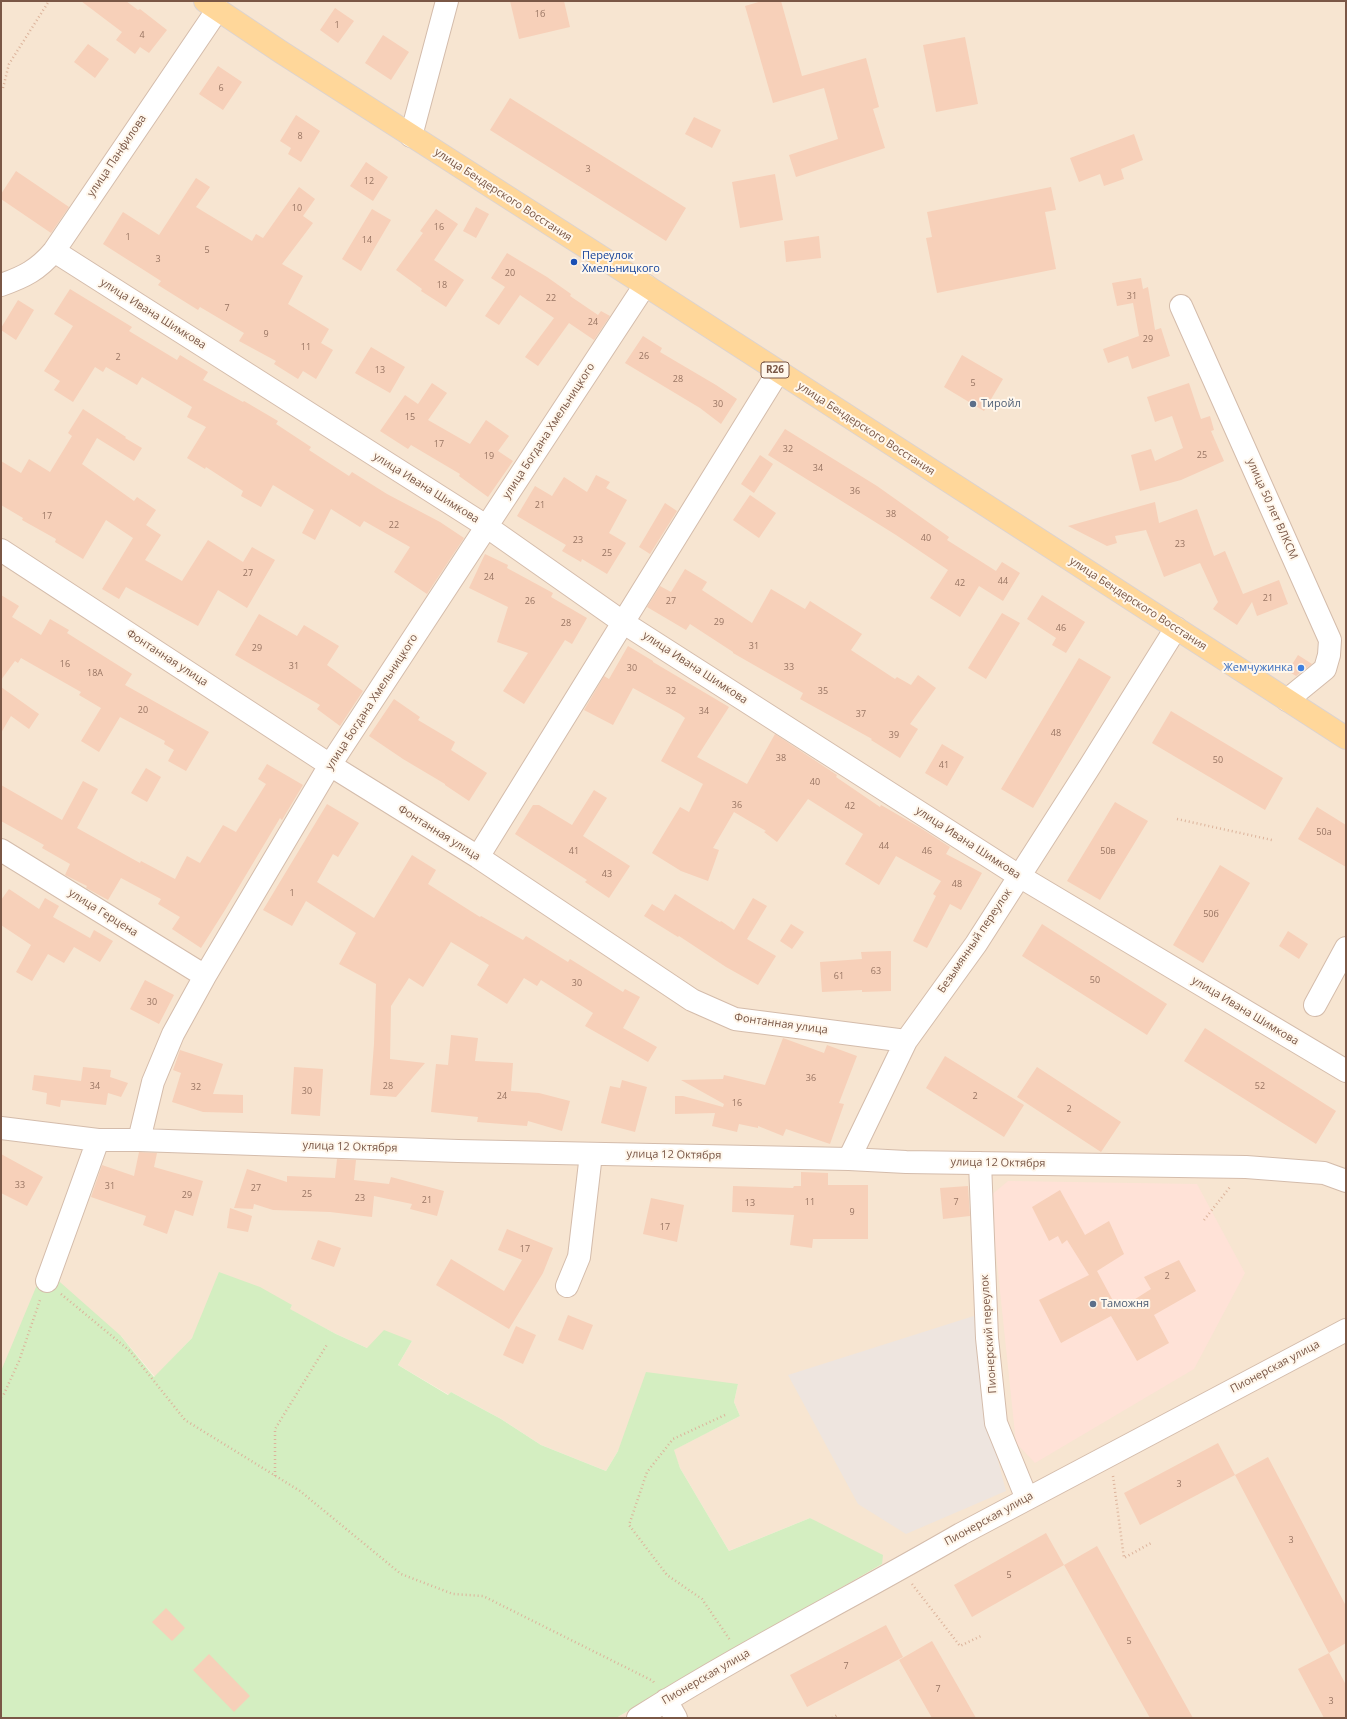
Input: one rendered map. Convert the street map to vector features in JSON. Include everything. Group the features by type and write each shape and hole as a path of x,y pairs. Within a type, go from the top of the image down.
{"main road":[{"name":"улица Бендерского Восстания","path":"211,5 411,136 645,285 1346,738"}],"street":[{"path":"411,136 447,1"},
{"name":"улица Панфилова","path":"1,285 18,279 43,265 54,251 211,5"},
{"name":"улица Ивана Шимкова","path":"54,251 486,526 624,622 1019,876 1346,1072"},
{"name":"улица Богдана Хмельницкого","path":"139,1140 153,1082 173,1034 205,976 330,765 645,285"},
{"name":"улица 50 лет ВЛКСМ","path":"1181,306 1330,640 1329,655 1325,669 1287,700"},
{"path":"478,857 778,372"},
{"name":"Фонтанная улица","path":"1,550 330,765 478,857 692,1000 735,1019 906,1041"},
{"name":"Безымянный переулок","path":"849,1159 906,1041 976,944 1176,628"},
{"name":"улица Герцена","path":"1,850 205,976"},
{"path":"1315,1004 1346,948"},
{"name":"улица 12 Октября","path":"1,1128 98,1140 139,1140 458,1151 849,1159 906,1162 1246,1167 1324,1173 1346,1181"},
{"path":"47,1281 98,1140"},
{"path":"567,1286 579,1257 591,1154"},
{"name":"Пионерский переулок","path":"980,1163 987,1338 996,1423 1027,1498"},
{"name":"Пионерская улица","path":"638,1718 671,1709 752,1650 1027,1498 1346,1330"}],"path":[{"path":"3,88 9,64 49,1"},
{"path":"1176,819 1272,840"},
{"path":"1204,1220 1246,1167"},
{"path":"1,1397 3,1396 19,1361 47,1281 67,1301 130,1351 185,1420 300,1491 401,1574 453,1594 483,1596 653,1681 671,1709"},
{"path":"276,1476 275,1429 328,1343"},
{"path":"725,1415 673,1439 647,1472 629,1525 667,1575 702,1600 729,1640 752,1650"},
{"path":"1110,1454 1124,1558 1151,1543"},
{"path":"901,1569 960,1646 981,1636"},
{"path":"832,1718 839,1714"}],"shaded area":[{"path":"1,1 1346,1 1346,1718 616,1718 882,1564 810,1518 729,1551 680,1468 673,1450 740,1416 734,1402 738,1384 618,1451 606,1471 541,1445 501,1419 451,1392 449,1395 398,1365 412,1341 367,1348 336,1334 289,1309 292,1305 208,1307 192,1338 155,1377 121,1336 1,1371"},
{"path":"1008,1181 1197,1184 1245,1273 1194,1369 1035,1463 1016,1443 990,1196"},
{"path":"980,1314 988,1422 1006,1491 906,1534 858,1504 788,1375"}],"green space":[{"path":"44,1268 121,1336 154,1377 192,1338 219,1272 260,1287 292,1305 290,1309 336,1334 367,1348 384,1330 412,1341 398,1365 448,1395 451,1392 501,1419 541,1445 606,1471 618,1451 646,1372 738,1384 734,1402 740,1416 674,1450 680,1468 729,1551 810,1518 883,1555 882,1564 616,1718 1,1718 1,1371"}],"building":[{"path":"81,1 126,1 138,10 140,9 167,30 149,53 140,47 135,54 116,40 122,32"},
{"path":"510,1 564,1 570,27 519,39"},
{"path":"762,1 781,1 802,76 866,58 879,107 873,109 885,148 796,177 789,155 838,139 824,88 773,103 745,6"},
{"path":"335,8 354,21 338,43 320,30"},
{"path":"383,35 409,52 391,80 365,63"},
{"path":"965,37 978,104 936,112 923,45"},
{"path":"88,44 109,59 95,78 74,62"},
{"path":"218,66 242,82 223,110 199,94"},
{"path":"510,98 686,208 666,241 490,130"},
{"path":"296,115 320,131 301,162 288,154 291,148 280,141"},
{"path":"694,117 721,130 712,148 685,134"},
{"path":"1134,134 1143,160 1121,169 1124,179 1104,186 1100,174 1079,182 1070,158"},
{"path":"366,162 388,177 373,201 350,186"},
{"path":"16,171 69,207 51,233 1,199 1,194"},
{"path":"775,174 783,220 740,228 732,182"},
{"path":"196,178 210,187 196,207 252,241 256,234 263,238 299,187 315,199 303,216 313,223 282,264 303,276 288,304 329,329 321,343 333,350 316,379 303,371 298,379 274,364 276,361 239,341 244,333 200,307 198,310 158,285 161,281 103,244 123,212 159,235"},
{"path":"1051,187 1056,210 1045,212 1056,269 937,293 926,238 932,237 927,212"},
{"path":"476,207 489,214 476,238 463,231"},
{"path":"372,209 391,220 361,271 342,259"},
{"path":"436,209 458,224 434,260 464,280 446,307 421,291 422,289 396,270 423,233 420,231"},
{"path":"819,236 821,258 786,262 784,241"},
{"path":"507,253 547,277 571,294 570,296 598,315 601,311 610,316 594,340 569,323 538,366 525,357 554,318 520,295 499,325 485,316 505,287 491,278"},
{"path":"1141,278 1143,289 1148,287 1155,330 1161,328 1170,356 1132,369 1128,356 1108,363 1103,349 1139,336 1133,303 1117,306 1112,283"},
{"path":"70,289 132,327 129,331 177,360 180,355 208,372 203,380 243,402 244,401 278,421 276,424 311,447 309,450 349,476 352,472 387,494 440,522 464,538 427,594 394,572 410,547 364,521 360,527 331,509 315,540 302,533 314,510 273,485 261,507 241,496 243,491 206,467 205,469 187,458 206,427 187,417 192,407 142,377 137,385 106,367 103,372 95,367 73,402 54,390 60,381 44,371 73,326 54,314"},
{"path":"18,300 34,310 16,340 1,330 1,328"},
{"path":"643,336 662,348 660,352 737,399 721,424 700,408 625,363"},
{"path":"371,347 405,367 390,393 355,373"},
{"path":"962,355 1003,379 984,411 944,387"},
{"path":"432,383 447,393 428,420 470,444 486,420 509,436 498,451 513,461 488,497 459,476 460,474 411,445 408,449 380,431 405,395 418,404"},
{"path":"1189,383 1201,419 1210,416 1214,430 1211,431 1224,461 1181,480 1140,491 1131,455 1151,449 1155,461 1183,448 1172,416 1155,422 1147,397"},
{"path":"83,409 142,448 134,461 97,438 82,464 134,501 137,497 156,510 146,525 161,535 145,560 182,581 208,540 243,562 252,547 275,560 247,608 218,590 198,626 126,587 119,599 102,589 133,538 106,520 83,559 55,542 56,539 22,520 23,518 1,505 1,461 21,473 29,459 50,472 72,436 68,433"},
{"path":"785,429 877,486 949,537 947,540 996,571 1002,562 1020,573 1003,601 979,586 960,617 930,598 948,570 896,535 768,455"},
{"path":"760,455 773,464 754,493 741,484"},
{"path":"596,475 610,482 606,488 627,500 609,533 626,543 607,574 582,559 581,562 562,551 566,545 517,516 535,486 552,496 564,477 587,492"},
{"path":"750,495 776,513 759,538 733,520"},
{"path":"1155,502 1159,523 1197,509 1214,556 1225,551 1243,594 1279,580 1288,604 1257,616 1252,602 1237,625 1213,609 1218,602 1200,563 1164,577 1146,530 1115,536 1117,543 1107,546 1068,526"},
{"path":"665,503 677,511 650,554 639,547"},
{"path":"485,554 508,565 507,568 553,593 551,597 587,618 572,644 565,640 524,704 503,691 528,653 497,642 508,607 469,588"},
{"path":"685,569 707,582 702,590 752,623 771,589 805,609 810,601 862,634 851,650 895,679 897,677 911,685 918,675 936,688 910,724 918,729 900,758 871,740 872,739 800,699 803,693 733,653 690,624 686,630 647,607 660,586 671,592"},
{"path":"1,595 19,606 12,617 41,635 50,619 69,630 67,633 132,674 125,685 209,732 186,771 168,761 174,750 164,744 165,741 120,717 99,752 81,741 101,708 79,695 81,692 21,658 18,663 15,661 1,680"},
{"path":"1042,595 1085,622 1066,653 1052,645 1056,638 1027,619"},
{"path":"1002,613 1020,623 986,679 968,668"},
{"path":"259,614 297,636 304,625 339,646 327,665 363,691 340,726 317,709 320,705 235,655"},
{"path":"628,646 729,707 697,757 747,784 775,734 837,775 836,777 880,807 881,805 950,847 946,854 982,873 961,910 950,904 927,948 913,941 936,896 933,894 941,881 896,856 879,885 845,864 863,834 808,799 777,842 764,832 766,831 734,812 713,848 719,850 708,881 681,871 652,853 680,807 689,812 703,784 661,761 685,718 680,714 633,688 613,725 584,710 604,676 609,679"},
{"name":"Жемчужинка","path":"1298,655 1312,664 1296,676 1288,671"},
{"path":"1079,658 1111,677 1033,808 1001,789"},
{"path":"1,687 39,714 29,729 11,716 1,733"},
{"path":"394,699 420,717 418,720 455,742 451,750 487,773 469,801 369,736"},
{"path":"1171,711 1283,778 1265,810 1152,743"},
{"path":"942,744 964,757 947,786 925,773"},
{"path":"267,764 303,785 282,820 280,818 201,948 172,929 180,917 158,904 161,899 121,878 108,900 86,888 87,886 65,875 70,864 42,848 44,845 1,821 1,785 62,820 83,781 98,789 77,828 140,863 141,861 175,879 187,856 200,863 223,825 236,832 266,784 258,779"},
{"path":"146,768 161,777 147,802 131,793"},
{"path":"594,790 607,798 583,836 630,866 609,898 585,882 587,880 515,834 533,805 539,805 572,825"},
{"path":"1115,802 1148,821 1100,900 1067,881"},
{"path":"327,804 359,823 338,857 333,854 317,882 374,918 412,855 436,870 428,884 480,917 481,916 523,940 526,936 568,962 570,959 623,992 625,989 640,997 623,1028 657,1047 648,1062 585,1026 593,1013 541,980 537,986 524,978 507,1004 477,985 489,965 451,942 423,987 409,978 391,1006 390,1059 425,1063 396,1097 370,1095 374,1044 376,984 339,964 356,933 306,901 292,926 263,910"},
{"path":"1317,807 1346,825 1346,867 1298,839"},
{"path":"1220,865 1250,883 1203,963 1173,945"},
{"path":"9,889 39,909 45,898 59,906 53,917 90,938 94,930 113,941 100,962 74,947 64,963 48,954 32,981 16,972 31,945 1,925 1,900"},
{"path":"675,894 734,930 753,898 767,906 747,939 776,956 758,985 644,916 652,904 664,911"},
{"path":"791,924 804,932 792,949 780,941"},
{"path":"1042,924 1167,1004 1147,1035 1022,956"},
{"path":"1288,931 1308,944 1299,959 1279,946"},
{"path":"891,951 891,991 862,992 862,990 822,992 820,962 862,959 861,952"},
{"path":"145,980 174,995 159,1024 130,1009"},
{"path":"1205,1028 1336,1111 1316,1144 1184,1061"},
{"path":"451,1035 478,1038 475,1061 513,1063 511,1091 539,1093 570,1101 562,1131 528,1121 527,1126 477,1122 478,1117 431,1112 436,1064 448,1065"},
{"path":"783,1038 824,1053 827,1045 857,1056 839,1103 844,1104 830,1144 786,1129 783,1136 758,1126 758,1128 739,1124 737,1132 712,1126 715,1113 675,1114 675,1096 683,1096 723,1107 724,1104 681,1080 723,1079 724,1075 765,1085"},
{"path":"180,1050 223,1064 213,1094 243,1095 243,1113 203,1112 172,1102 181,1073 173,1070"},
{"path":"945,1056 1024,1105 1004,1137 926,1088"},
{"path":"83,1067 111,1070 110,1077 128,1083 121,1097 108,1093 106,1105 61,1100 60,1107 46,1104 47,1093 32,1090 34,1075 81,1081"},
{"path":"294,1067 323,1069 320,1116 291,1114"},
{"path":"1037,1067 1121,1122 1101,1152 1017,1097"},
{"path":"622,1080 647,1087 635,1132 601,1123 610,1086 620,1088"},
{"path":"139,1152 157,1153 154,1167 203,1181 193,1216 175,1210 167,1234 143,1225 146,1216 91,1197 102,1165 134,1176"},
{"path":"1,1154 43,1177 27,1206 1,1193"},
{"path":"337,1159 356,1160 354,1180 389,1184 391,1177 444,1191 437,1216 410,1209 412,1204 374,1196 372,1217 330,1212 273,1210 254,1204 253,1209 234,1208 247,1169 287,1182 287,1176 335,1178"},
{"path":"801,1172 828,1173 828,1185 868,1185 868,1239 813,1239 812,1248 790,1245 794,1215 732,1212 733,1186 793,1188 794,1186 801,1186"},
{"path":"968,1186 970,1216 943,1219 940,1188"},
{"path":"1060,1190 1085,1235 1109,1221 1124,1254 1097,1271 1118,1310 1151,1289 1144,1277 1179,1260 1196,1291 1154,1315 1169,1343 1137,1361 1111,1316 1061,1343 1039,1300 1089,1275 1067,1240 1062,1244 1058,1236 1049,1241 1032,1207"},
{"path":"651,1198 684,1205 677,1242 643,1234"},
{"path":"230,1208 252,1216 248,1232 227,1228"},
{"path":"507,1229 553,1248 543,1273 509,1329 436,1285 451,1259 504,1291 522,1260 498,1250"},
{"path":"318,1240 341,1248 334,1267 311,1259"},
{"path":"568,1315 593,1325 583,1350 558,1340"},
{"path":"516,1326 536,1335 523,1364 503,1355"},
{"path":"1218,1443 1235,1475 1140,1525 1124,1493"},
{"path":"1268,1457 1346,1606 1346,1643 1329,1653 1235,1475"},
{"path":"1046,1533 1064,1565 972,1617 954,1585"},
{"path":"1097,1546 1193,1718 1150,1718 1064,1565"},
{"path":"166,1608 185,1628 172,1641 152,1622"},
{"path":"886,1625 903,1657 807,1707 790,1675"},
{"path":"932,1641 976,1718 932,1718 899,1660"},
{"path":"1329,1653 1346,1685 1346,1718 1324,1718 1298,1669"},
{"path":"209,1654 250,1696 234,1712 193,1670"}],"place":[{"name":"Переулок Хмельницкого","path":"574,262"},
{"name":"Тиройл","path":"973,404"},
{"name":"Жемчужинка","path":"1301,668"},
{"name":"Таможня","path":"1093,1304"}]}
